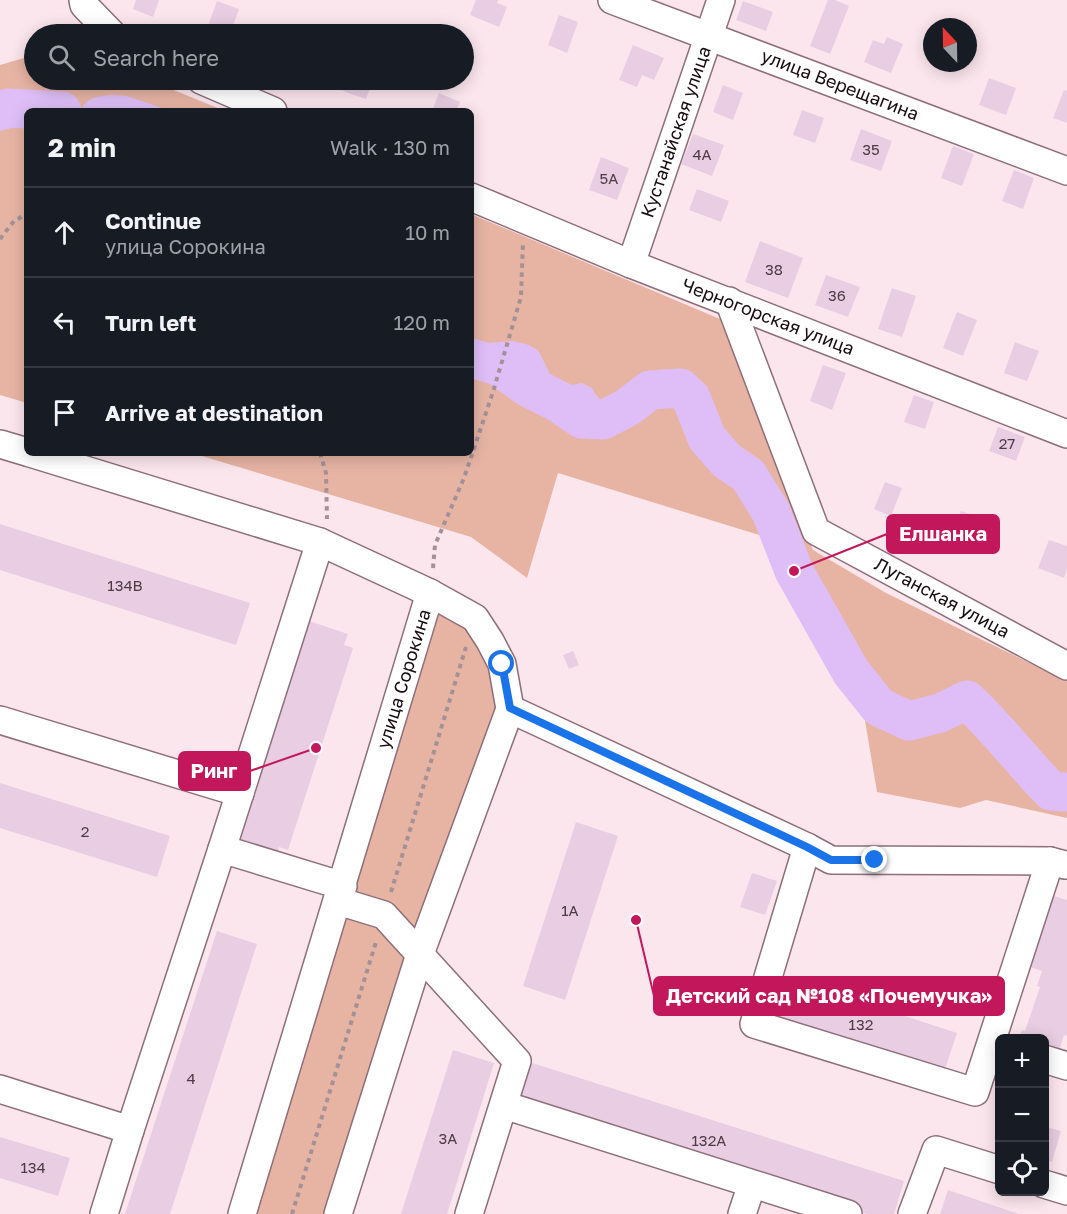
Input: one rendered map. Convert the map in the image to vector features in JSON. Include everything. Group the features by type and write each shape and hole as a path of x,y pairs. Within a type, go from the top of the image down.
{"street":[{"name":"улица Верещагина","path":"612,0 1067,171"},
{"name":"Кустанайская улица","path":"631,264 721,0"},
{"path":"83,3 103,24"},
{"path":"224,90 266,108"},
{"name":"Черногорская улица","path":"474,198 631,264 1067,434"},
{"name":"Луганская улица","path":"729,302 816,531 1067,666"},
{"path":"0,444 24,451"},
{"path":"39,456 320,542 430,592"},
{"path":"104,1214 320,542"},
{"name":"улица Сорокина","path":"242,1214 430,592 475,618 502,664 510,708"},
{"path":"338,1214 420,954 510,708 831,860 1058,863 998,1034"},
{"path":"0,720 240,793"},
{"path":"807,847 754,1024 975,1092 995,1044"},
{"path":"222,849 340,893 384,915 517,1061 469,1214"},
{"path":"1049,1061 1067,1066"},
{"path":"0,1089 130,1130"},
{"path":"504,1105 848,1214"},
{"path":"912,1214 936,1150 995,1169"},
{"path":"742,1214 752,1184"},
{"path":"1049,1186 1067,1191"}],"path":[{"path":"0,239 14,221 24,216"},
{"path":"474,448 521,297 524,219"},
{"path":"320,542 327,523 326,473 321,456"},
{"path":"430,592 435,545 471,456"}],"shaded area":[{"path":"24,58 24,90 174,90 218,108 24,108 24,402 0,395 0,65"},
{"path":"127,96 162,108 82,108 86,102 99,97"},
{"path":"474,215 720,319 813,550 886,593 1067,681 1067,818 986,800 960,808 877,792 863,709 835,638 788,544 558,473 527,578 471,537 202,456 474,456"},
{"path":"512,341 538,350 550,374 572,385 582,383 592,388 608,411 601,417 594,415 582,418 533,397 522,379 484,367 474,368 474,346"},
{"path":"430,593 475,618 510,709 338,1214 242,1214"}],"building":[{"path":"136,0 159,0 153,17 133,9"},
{"path":"476,0 498,0 497,3 507,7 499,27 470,15"},
{"path":"828,0 835,0 849,6 830,54 810,46"},
{"path":"217,1 239,9 234,24 209,24"},
{"path":"743,1 773,12 766,31 736,20"},
{"path":"559,15 578,22 567,53 548,45"},
{"path":"887,37 903,44 891,73 864,62 873,40 884,44"},
{"path":"633,45 664,58 654,80 642,75 637,87 619,80"},
{"path":"989,78 1016,88 1006,115 979,105"},
{"path":"723,85 743,93 733,120 713,112"},
{"path":"343,90 369,90 366,99"},
{"path":"1064,90 1067,91 1067,123 1053,118"},
{"path":"439,93 460,102 457,108 433,108"},
{"path":"802,110 824,118 815,143 793,135"},
{"path":"861,129 892,141 881,171 850,160"},
{"path":"693,134 724,145 712,176 681,164"},
{"path":"953,146 974,154 962,186 941,178"},
{"path":"601,157 629,168 617,200 589,190"},
{"path":"1014,170 1034,178 1023,209 1002,201"},
{"path":"697,189 729,201 721,222 689,210"},
{"path":"760,241 803,258 788,298 745,282"},
{"path":"826,275 860,287 848,317 815,305"},
{"path":"892,288 916,296 902,337 878,329"},
{"path":"957,312 977,320 963,356 943,348"},
{"path":"1015,342 1039,351 1027,381 1004,373"},
{"path":"823,365 846,373 832,410 810,401"},
{"path":"914,395 934,402 925,429 904,422"},
{"path":"998,427 1025,437 1016,461 989,451"},
{"path":"885,482 902,488 891,516 874,509"},
{"path":"961,511 982,518 972,545 951,538"},
{"path":"0,524 250,603 236,645 0,570"},
{"path":"1049,540 1067,546 1067,569 1064,578 1038,568"},
{"path":"306,620 348,634 344,645 353,648 288,850 279,847 276,859 234,846"},
{"path":"573,651 579,665 569,669 563,655"},
{"path":"0,783 170,836 157,877 0,828"},
{"path":"576,822 618,836 565,1000 523,986"},
{"path":"752,873 777,881 765,915 740,907"},
{"path":"1051,895 1067,900 1067,1036 1064,1035 1057,1057 1049,1055 1049,1034 1020,1034 1022,1030 1025,1031 1040,987 1037,986 1042,971 1027,966"},
{"path":"217,931 257,944 170,1214 125,1214"},
{"path":"779,975 957,1033 943,1075 766,1018"},
{"path":"453,1050 494,1063 447,1214 401,1214"},
{"path":"526,1061 904,1181 894,1214 867,1214 513,1102"},
{"path":"1049,1128 1061,1131 1052,1162 1049,1161"},
{"path":"0,1137 70,1158 58,1196 0,1178"},
{"path":"948,1190 1019,1214 940,1214"}],"waterway":[{"path":"0,111 9,108 24,109"},
{"path":"474,359 498,366 527,387 557,402 582,419 603,420 628,407 650,390 680,388 691,398 707,438 727,461 748,475 771,512 794,571 851,672 879,707 909,721 940,713 967,700 1051,791 1067,792"}],"place":[{"name":"Елшанка","path":"794,571"},
{"name":"Ринг","path":"316,748"},
{"name":"Детский сад №108 «Почемучка»","path":"636,920"}],"route":[{"path":"502,664 510,708 831,860 875,860"}]}
